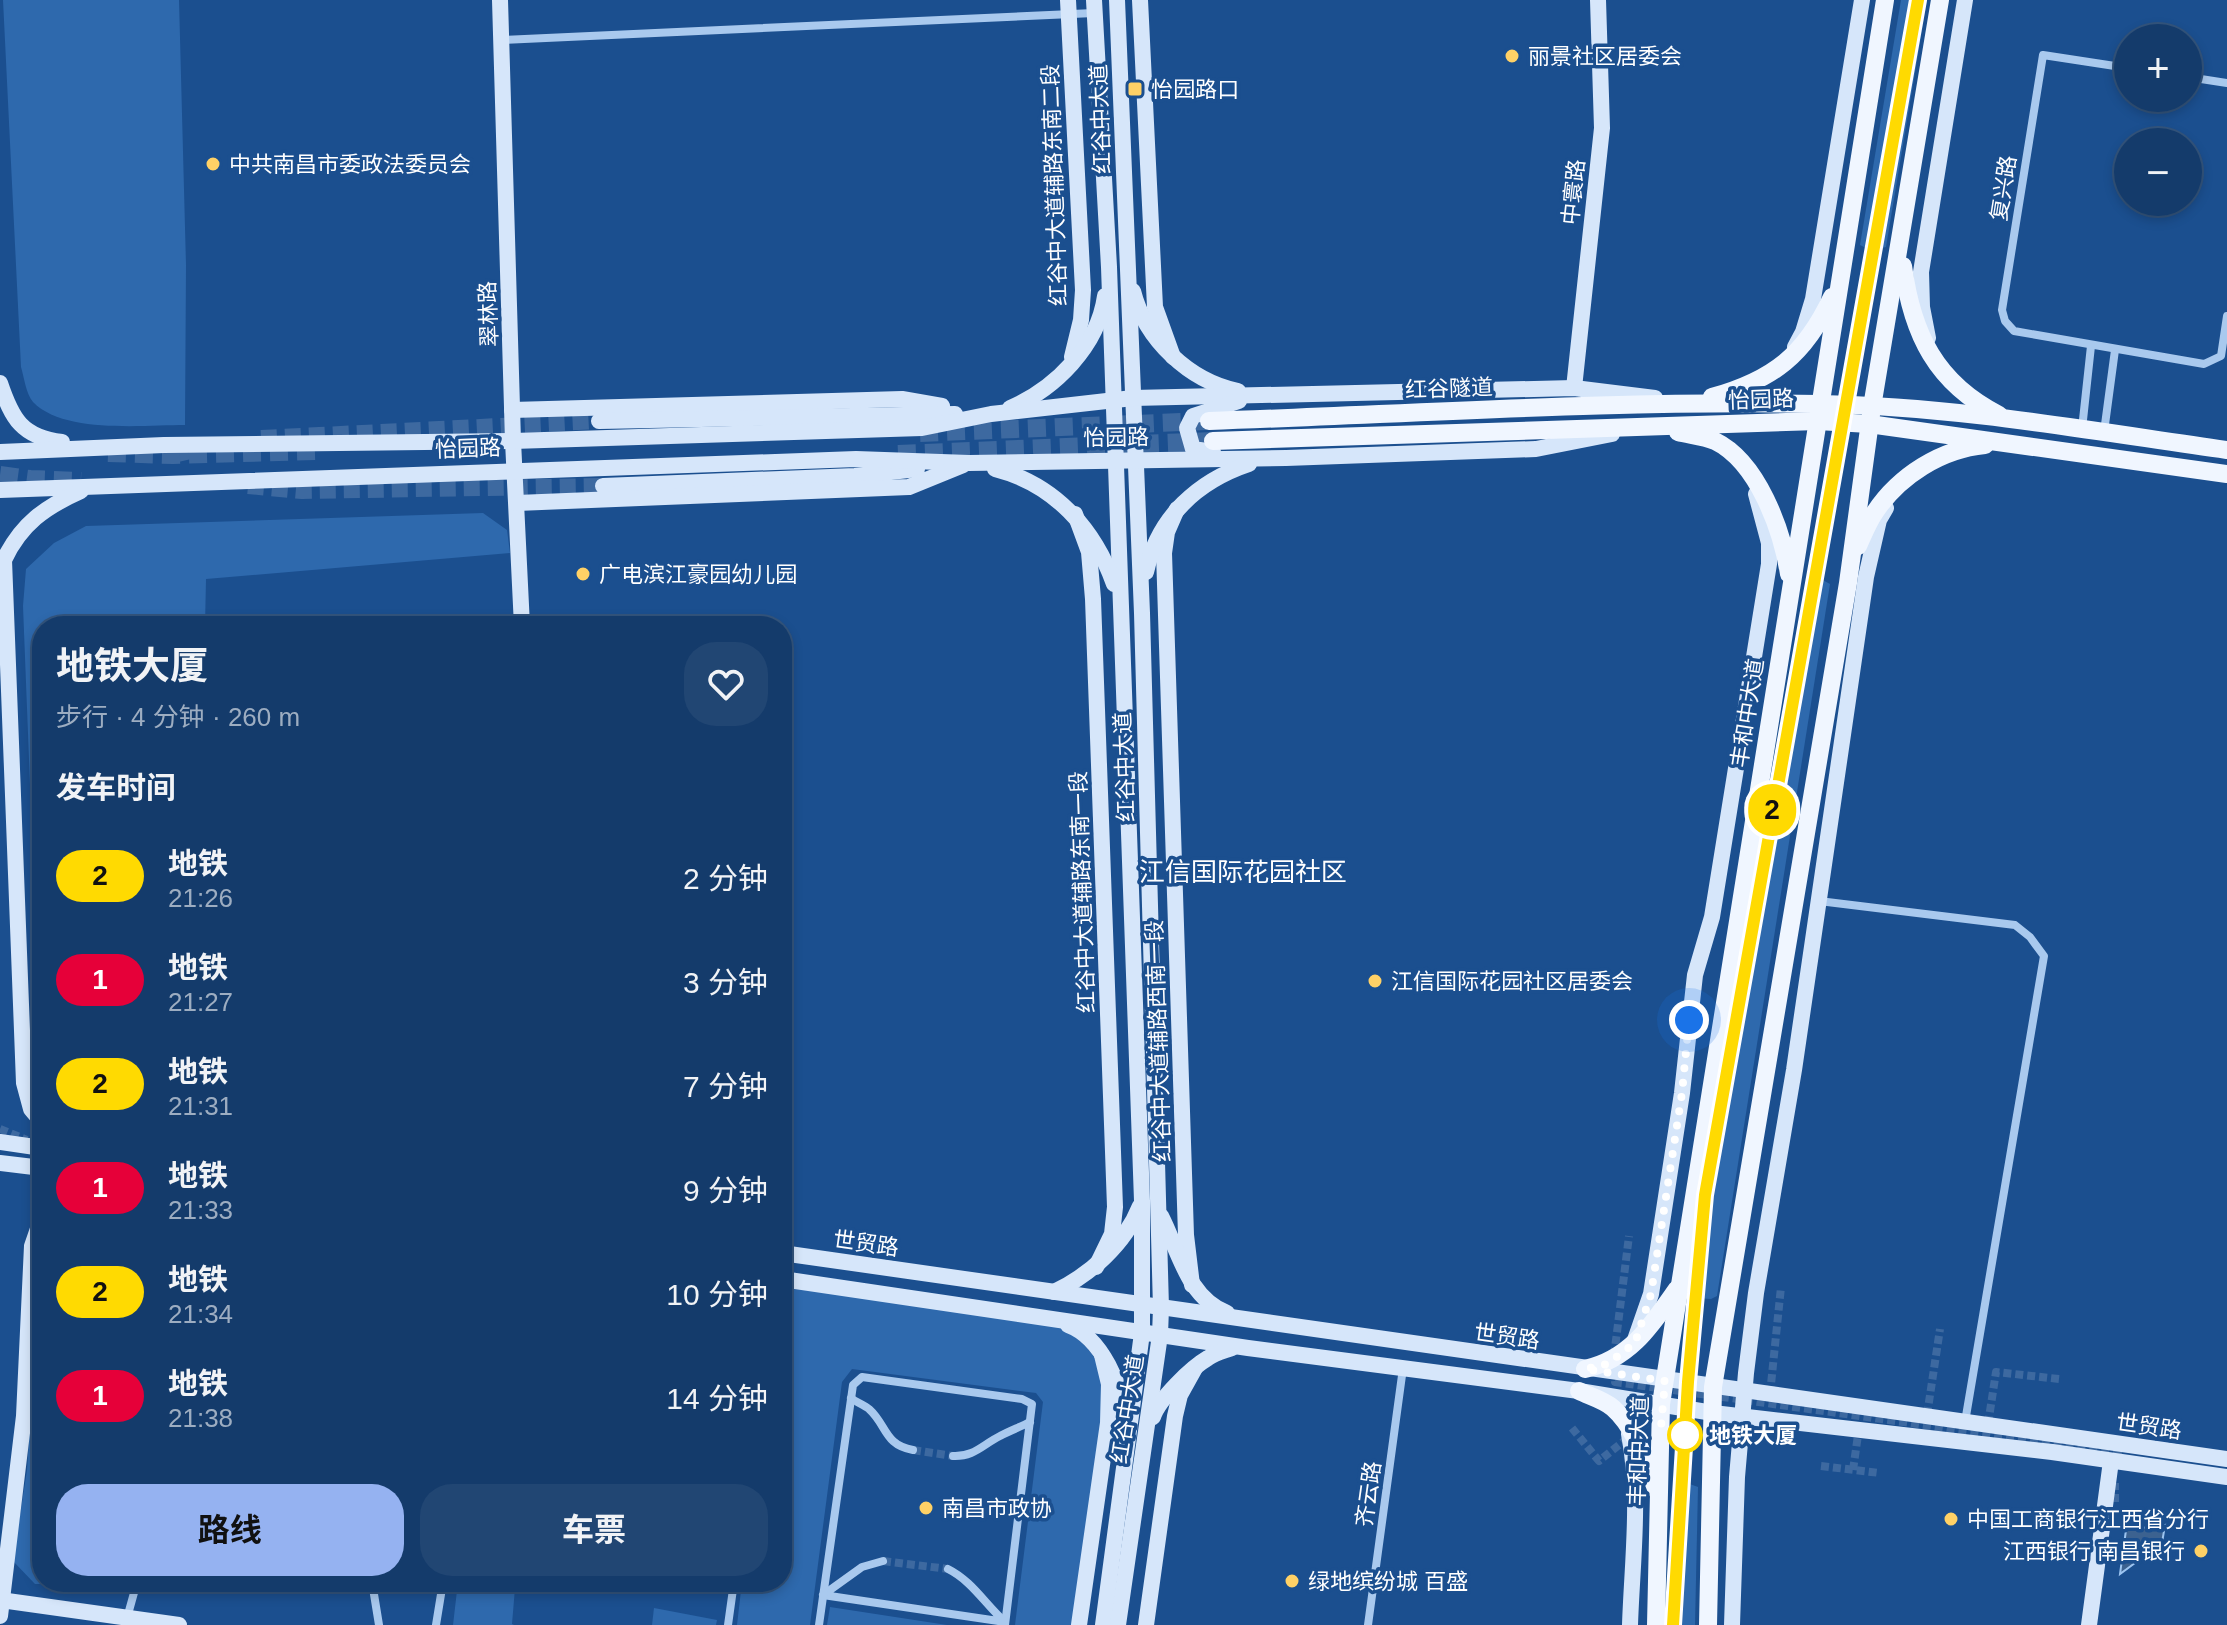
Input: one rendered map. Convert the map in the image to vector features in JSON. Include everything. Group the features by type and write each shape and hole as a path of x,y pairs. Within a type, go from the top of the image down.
{"main road":[{"name":"翠林路","path":"500,0 513,441 522,616"},
{"name":"红谷中大道","path":"1103,1625 1136,1437 1160,1335 1161,1308 1142,613 1117,0"},
{"path":"1140,0 1155,307 1173,357"},
{"name":"中寰路","path":"1574,388 1602,128 1598,0"},
{"path":"1789,361 1803,332 1813,299 1862,0"},
{"name":"丰和中大道","path":"1656,1625 1661,1404 1885,0"},
{"path":"1708,1625 1713,1387 1848,583 1871,415 1940,0"},
{"path":"1932,359 1922,307 1921,272 1965,0"},
{"name":"红谷中大道","path":"1095,6 1109,267 1142,1201 1142,1333 1136,1437 1118,1625"},
{"name":"红谷中大道辅路东南二段","path":"1068,7 1083,290 1081,320 1070,366"},
{"path":"1900,248 1914,324 1932,359 1953,384 2009,419"},
{"path":"1691,403 1744,387 1789,361 1814,333 1831,299 1844,258"},
{"path":"599,421 991,414 1034,396 1070,366 1095,325 1104,303 1109,267"},
{"path":"1127,269 1151,332 1173,357 1199,376 1228,389 1259,395"},
{"path":"0,383 9,411 17,422 37,437 59,442 164,445"},
{"name":"怡园路","path":"0,452 164,445 513,441 922,428 991,414 1112,399 1574,388 1691,403 1871,415 2009,419 2227,450"},
{"path":"1259,395 1193,416 1187,428 1193,449 1286,458"},
{"path":"512,410 902,399 991,414"},
{"name":"红谷隧道","path":"1209,421 1691,403"},
{"name":"怡园路","path":"0,490 856,459 969,463 1114,461 1536,449 1652,426 1819,412"},
{"name":"怡园路","path":"1871,415 2003,443 2227,474"},
{"path":"1652,426 1714,441 1734,455 1765,498 1778,527 1791,589"},
{"name":"红谷隧道","path":"1213,441 1652,426"},
{"path":"1848,583 1857,547 1875,512 1901,483 1923,466 1949,454 1976,446 2003,443"},
{"path":"1142,613 1143,585 1149,557 1177,509 1200,487 1226,472 1256,462 1286,458"},
{"path":"603,486 855,476 969,463 1013,474 1046,490 1075,514 1094,540 1119,600"},
{"path":"517,503 909,487 969,463"},
{"path":"1635,1343 1651,1294 1682,1093 1695,975 1712,917 1769,564 1769,543 1750,474"},
{"path":"1732,1625 1737,1477 1756,1293 1794,1070 1866,577 1879,520 1901,483"},
{"path":"32,1110 24,1083 4,560 17,535 31,519 87,488"},
{"name":"红谷中大道辅路西南一段","path":"1177,509 1167,532 1164,553 1186,1235 1192,1285"},
{"name":"红谷中大道辅路东南一段","path":"1075,514 1089,552 1093,599 1115,1207 1112,1234 1096,1267"},
{"path":"0,1142 32,1147"},
{"path":"0,1163 32,1167"},
{"path":"1053,1292 1074,1283 1096,1267 1133,1222 1142,1201"},
{"path":"1159,1211 1192,1285 1202,1298 1217,1309 1247,1321"},
{"path":"32,1246 24,1416 1,1605 179,1625"},
{"name":"世贸路","path":"792,1254 2227,1459"},
{"name":"世贸路","path":"792,1280 1142,1333 1579,1391 1713,1413 2227,1477"},
{"path":"1585,1369 1607,1364 1635,1343 1652,1325 1680,1284"},
{"path":"1052,1318 1077,1328 1102,1355 1136,1437"},
{"path":"1136,1437 1157,1405 1195,1368 1210,1356 1236,1346"},
{"path":"1079,1625 1108,1423 1109,1384 1102,1355"},
{"path":"1146,1625 1175,1416 1180,1395 1195,1368"},
{"path":"1579,1391 1612,1407 1627,1425 1642,1453 1660,1500"},
{"path":"1627,1425 1633,1457 1634,1490 1630,1625"},
{"path":"2089,1625 2111,1461"}],"street":[{"path":"501,40 1095,6"},
{"name":"复兴路","path":"2114,66 2043,55 2002,310 2005,321 2014,331 2204,364 2221,356 2227,316"},
{"path":"2202,79 2227,83"},
{"path":"2082,430 2091,346"},
{"path":"2104,433 2115,350"},
{"path":"1819,901 2015,925 2030,937 2044,956 1965,1422"},
{"name":"齐云路","path":"1368,1625 1403,1368"},
{"path":"819,1625 853,1385 862,1377 1022,1399 1032,1404 1005,1623"},
{"path":"851,1398 869,1410 885,1434 900,1448 913,1450"},
{"path":"953,1456 964,1457 982,1450 997,1437 1030,1422"},
{"path":"823,1595 862,1567 883,1561"},
{"path":"948,1569 971,1583 984,1603 1005,1623"},
{"path":"127,1618 134,1592"},
{"path":"374,1592 379,1625"},
{"path":"436,1625 441,1592"},
{"path":"728,1625 733,1592"},
{"path":"823,1595 1005,1623"}],"shaded area":[{"path":"3,0 179,0 186,265 185,425 105,426 84,423 47,412 29,395 21,367"},
{"path":"1901,0 1927,0 1886,247 1872,251 1860,245"},
{"path":"483,513 507,530 510,553 206,579 205,616 32,616 32,836 23,606 26,569 54,543 86,526"},
{"path":"1819,578 1830,584 1717,1296 1711,1299 1696,1298 1689,1290 1806,580"},
{"path":"792,1287 1061,1327 1092,1354 1104,1387 1105,1416 1073,1625 1015,1625 1043,1402 1036,1393 852,1369 842,1382 810,1625 737,1625 741,1592 792,1592"},
{"path":"32,1392 32,1581 13,1561 27,1470"},
{"path":"1687,1483 1698,1487 1695,1625 1670,1625 1674,1485"},
{"path":"2165,1525 2162,1543 2120,1574 2126,1530"},
{"path":"457,1592 515,1592 514,1625 453,1625"},
{"path":"830,1607 947,1625 827,1625"},
{"path":"654,1608 717,1620 716,1625 652,1625"}],"tunnel":[{"path":"261,438 599,421"},
{"path":"920,433 1206,421"},
{"path":"898,454 1213,441"},
{"path":"173,455 203,448"},
{"path":"108,453 173,455 318,451"},
{"path":"0,475 81,481"},
{"path":"248,486 302,491 603,486"},
{"path":"0,1129 27,1140"},
{"path":"1614,1356 1629,1236"},
{"path":"1770,1394 1781,1287"},
{"path":"1927,1415 1940,1329"},
{"path":"1614,1369 1615,1382 2118,1452 2117,1461"},
{"path":"1988,1424 1996,1372 2059,1379"},
{"path":"1572,1428 1599,1461 1648,1422 1651,1400"},
{"path":"1853,1470 1859,1428"},
{"path":"913,1450 953,1456"},
{"path":"1821,1466 1880,1473"},
{"path":"2115,1483 2115,1502"},
{"path":"883,1561 948,1569"}],"metro line":[{"name":"2","path":"1673,1625 1688,1382 1705,1195 1918,0"}],"place":[{"name":"丽景社区居委会","path":"1512,56"},
{"name":"怡园路口","path":"1135,89"},
{"name":"中共南昌市委政法委员会","path":"213,164"},
{"name":"广电滨江豪园幼儿园","path":"583,574"},
{"name":"江信国际花园社区居委会","path":"1375,981"},
{"name":"地铁大厦","path":"1685,1435"},
{"name":"南昌市政协","path":"926,1508"},
{"name":"中国工商银行江西省分行","path":"1951,1519"},
{"name":"江西银行 南昌银行","path":"2201,1551"},
{"name":"绿地缤纷城 百盛","path":"1292,1581"}],"district":[{"name":"江信国际花园社区","path":"1243,872"}],"route":[{"path":"1685,1435 1661,1427 1665,1381 1585,1369 1607,1364 1635,1343 1651,1294 1682,1093 1689,1020"}]}
